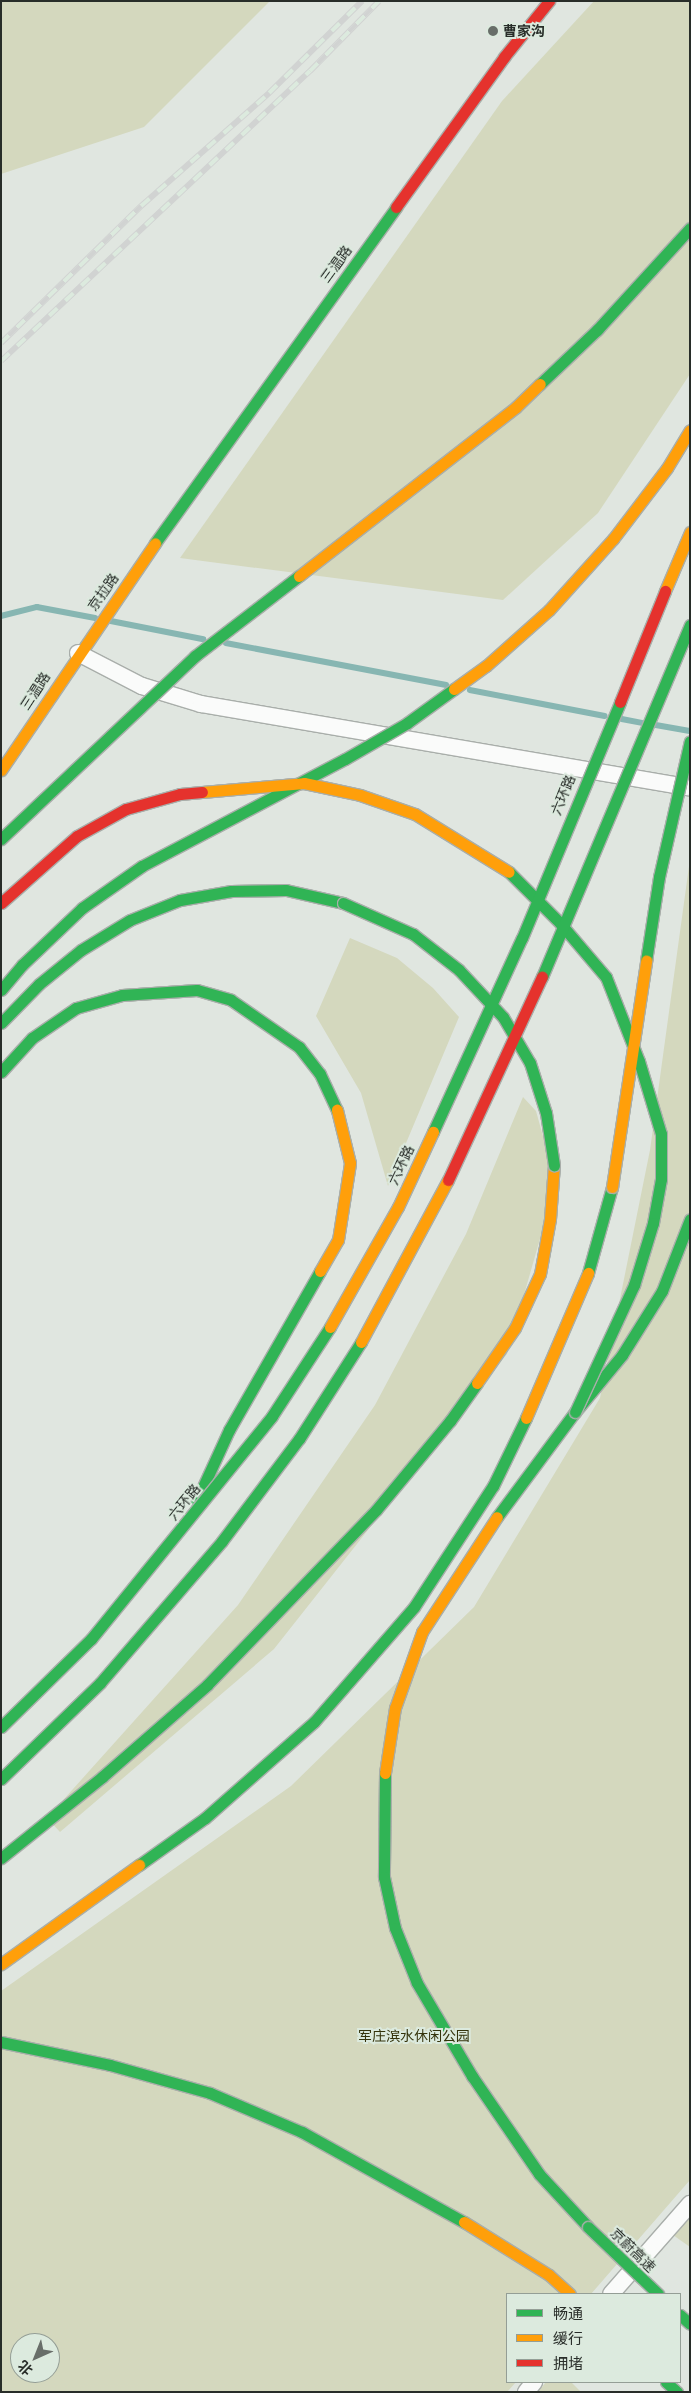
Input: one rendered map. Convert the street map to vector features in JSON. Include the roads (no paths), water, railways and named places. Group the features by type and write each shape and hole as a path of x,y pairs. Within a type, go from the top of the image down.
{"highway":[{"name":"三温路","path":"152,548 504,57 549,1"},
{"path":"1,839 195,656 516,407 597,330 690,228"},
{"path":"1,990 22,965 82,908 142,866 345,759 407,723 486,666 549,610 612,539 666,468 690,430"},
{"name":"六环路","path":"1,1728 91,1639 188,1520 272,1416 341,1310 398,1207 522,938 604,735 690,532"},
{"name":"京拉路","path":"78,653 152,548"},
{"path":"1,1779 100,1683 222,1541 299,1439 368,1330 436,1207 547,966 690,625"},
{"name":"三温路","path":"1,770 78,653"},
{"path":"1,1964 205,1818 314,1722 414,1607 493,1486 537,1396 574,1310 598,1246 612,1187 660,877 690,740"},
{"path":"1,903 77,836 126,809 180,794 304,783 360,795 415,814 502,866 560,923 606,977 639,1061 661,1134 661,1179 653,1223 634,1285 575,1412"},
{"path":"1,1023 39,984 81,950 130,920 180,900 231,892 286,890 343,903 413,934 459,970 503,1017 530,1063 546,1114 554,1165 541,1266 528,1302 515,1328 450,1420 376,1510 207,1685 102,1777 1,1858"},
{"path":"1,1072 32,1038 76,1008 122,995 197,990 231,1000 299,1047 320,1074 335,1102 350,1162 338,1240 229,1430 188,1520"},
{"path":"575,1412 622,1355 662,1291 690,1219"},
{"name":"京蔚高速","path":"575,1412 473,1550 422,1632 395,1708 383,1785 384,1877 395,1928 417,1983 472,2076 539,2174 588,2227 657,2293"},
{"path":"1,2042 110,2065 210,2093 302,2132 446,2210 549,2275 569,2293"},
{"path":"30,2062 110,2065"},
{"path":"667,2383 677,2392"}],"street":[{"path":"78,653 142,686 200,704 690,788"},
{"path":"612,2293 690,2204"}],"waterway":[{"path":"1,616 37,607 95,618"},
{"path":"111,621 203,639"},
{"path":"226,643 446,685"},
{"path":"470,690 605,716"},
{"path":"622,719 642,723"},
{"path":"656,725 689,731"}],"railway":[{"path":"1,343 141,206 269,93 362,1"},
{"path":"1,361 310,71 379,1"}],"place":[{"name":"曹家沟","path":"493,31"}],"park label":[{"name":"军庄滨水休闲公园","path":"414,2036"}]}
